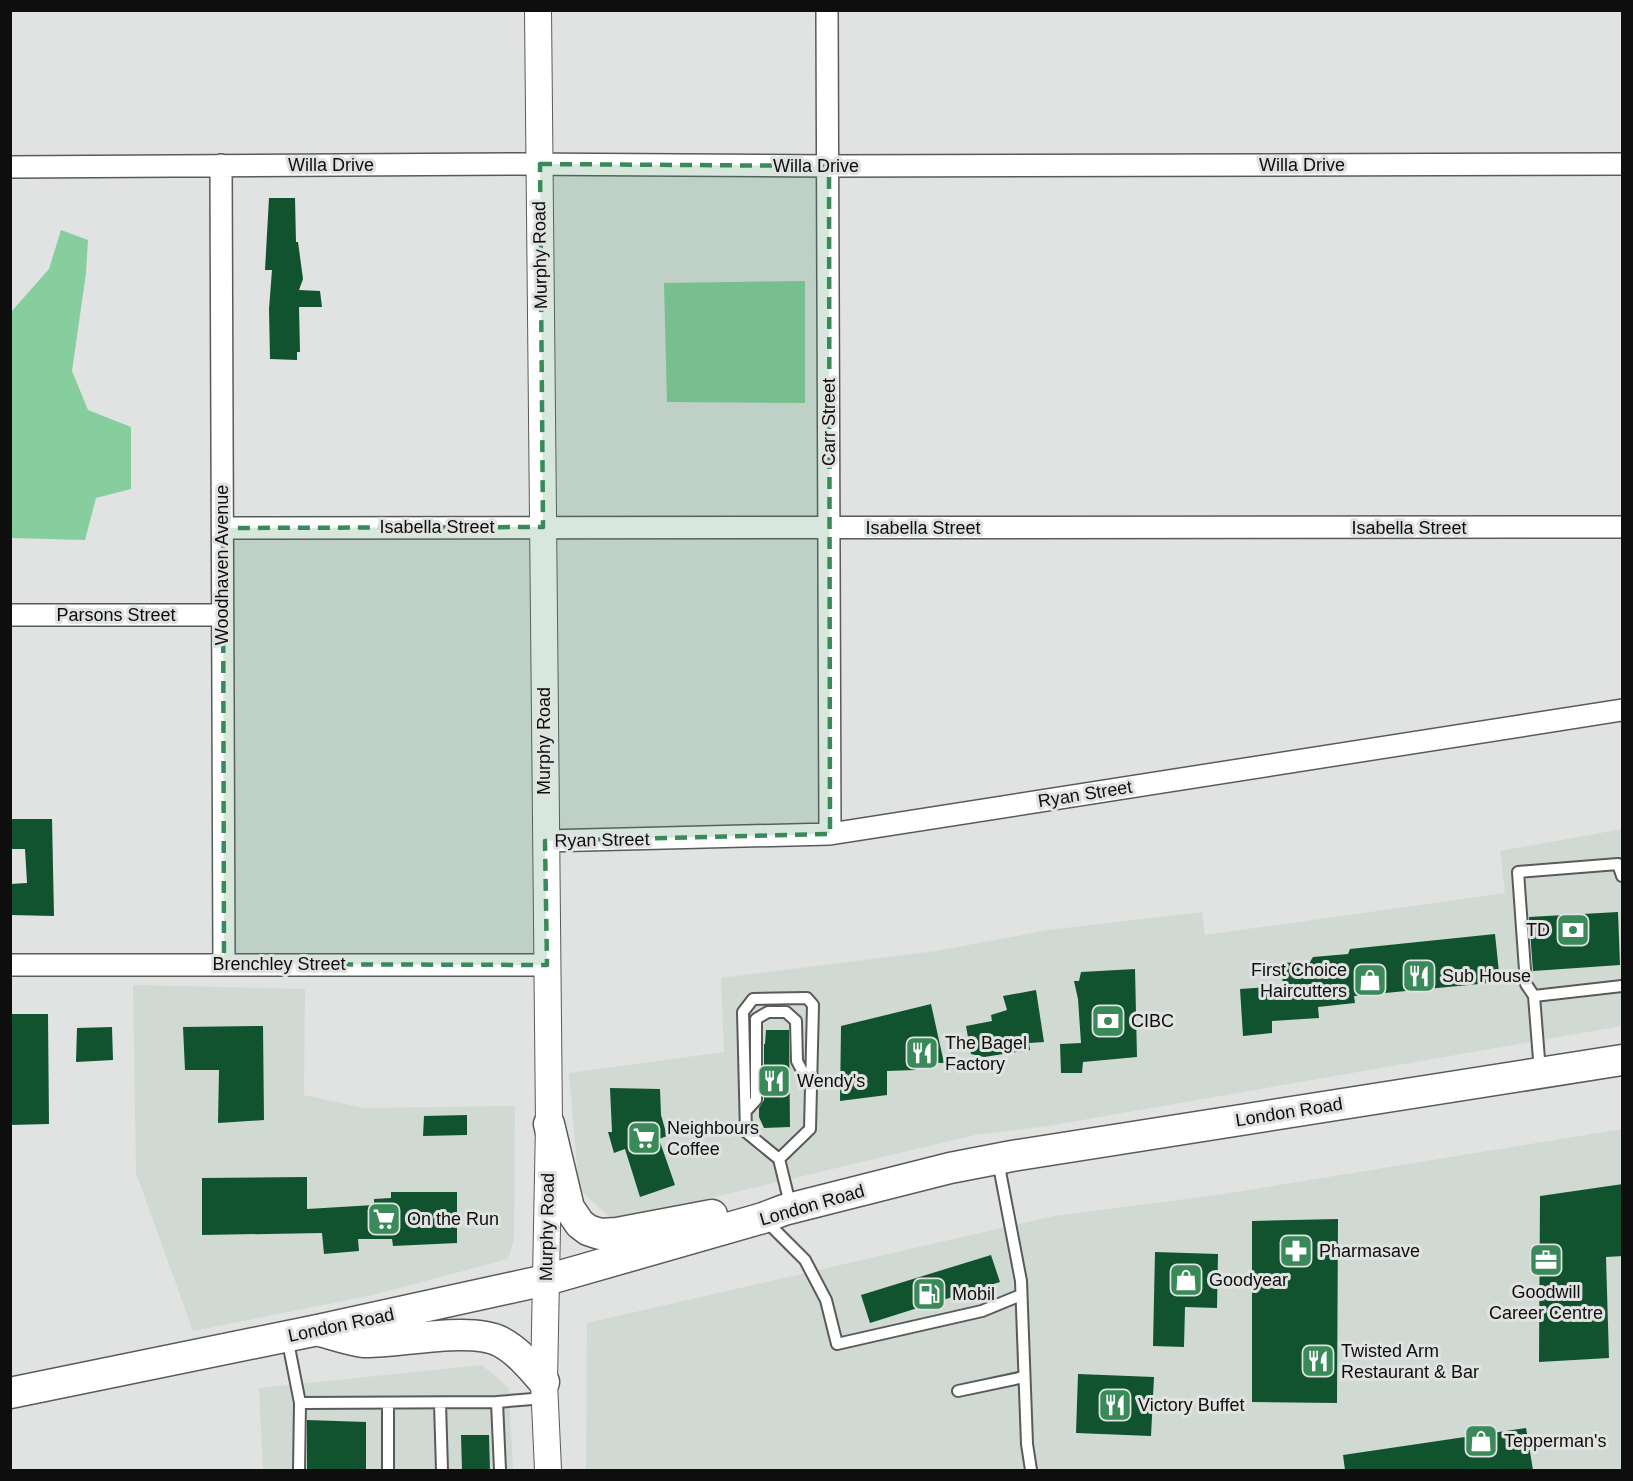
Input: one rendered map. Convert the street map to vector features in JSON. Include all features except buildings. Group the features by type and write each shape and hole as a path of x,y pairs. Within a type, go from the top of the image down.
{"main road":[{"name":"London Road","path":"10,1394 546,1280 779,1212 950,1168 1623,1060"},
{"path":"549,1124 569,1208 580,1224 594,1232 617,1233 722,1213 779,1212"},
{"path":"318,1330 362,1342 441,1336 477,1336 498,1340 509,1346 525,1361 545,1390"}],"street":[{"name":"Murphy Road","path":"538,10 549,1124 545,1390 548,1470"},
{"name":"Carr Street","path":"827,10 830,834"},
{"name":"Willa Drive","path":"10,167 540,164 829,166 1623,164"},
{"name":"Woodhaven Avenue","path":"221,165 224,964"},
{"name":"Isabella Street","path":"223,528 1623,527"},
{"name":"Parsons Street","path":"10,615 222,615"},
{"name":"Ryan Street","path":"545,841 830,834 1623,710"},
{"name":"Brenchley Street","path":"10,965 547,965"}],"lane":[{"path":"1540,1072 1534,996 1526,984 1518,872 1618,864 1623,876"},
{"path":"1534,996 1623,986"},
{"path":"779,1159 746,1132 743,1012 753,999 807,998 813,1005 810,1129 779,1159 779,1212 826,1300 837,1344 982,1311 1021,1295"},
{"path":"746,1111 756,1100 756,1019 768,1012 786,1012 796,1021 797,1061 811,1089"},
{"path":"997,1159 1021,1281 1027,1444 1031,1470"},
{"path":"287,1336 300,1404 299,1470"},
{"path":"958,1391 1024,1377"},
{"path":"300,1404 497,1402 545,1390"},
{"path":"497,1402 500,1470"},
{"path":"440,1403 441,1470"},
{"path":"388,1404 388,1470"}],"highlighted area":[{"path":"540,164 829,166 830,834 545,841 547,965 224,964 223,528 543,527"}],"shaded area":[{"path":"1622,829 1622,1026 1048,1126 975,1135 614,1221 579,1189 569,1073 724,1052 721,978 936,951 1048,930 1202,912 1205,935 1505,893 1500,851"},
{"path":"133,985 305,989 304,1095 364,1108 515,1106 514,1239 508,1259 373,1295 193,1331 136,1173"},
{"path":"1622,1129 1622,1470 586,1470 587,1323 1054,1216 1224,1194"},
{"path":"482,1365 509,1388 513,1470 263,1470 259,1388"}],"green space":[{"path":"61,230 88,240 86,273 72,371 88,410 131,427 131,489 96,498 85,540 11,538 11,312 49,269"},
{"path":"805,281 805,403 667,402 664,283"}],"place":[{"name":"TD","path":"1573,930"},
{"name":"Sub House","path":"1419,976"},
{"name":"First Choice Haircutters","path":"1370,980"},
{"name":"CIBC","path":"1108,1021"},
{"name":"The Bagel Factory","path":"922,1053"},
{"name":"Wendy's","path":"774,1081"},
{"name":"Neighbours Coffee","path":"644,1138"},
{"name":"On the Run","path":"384,1219"},
{"name":"Pharmasave","path":"1296,1251"},
{"name":"Goodwill Career Centre","path":"1546,1260"},
{"name":"Goodyear","path":"1186,1280"},
{"name":"Mobil","path":"929,1294"},
{"name":"Twisted Arm Restaurant & Bar","path":"1318,1361"},
{"name":"Victory Buffet","path":"1115,1405"},
{"name":"Tepperman's","path":"1481,1441"}]}
